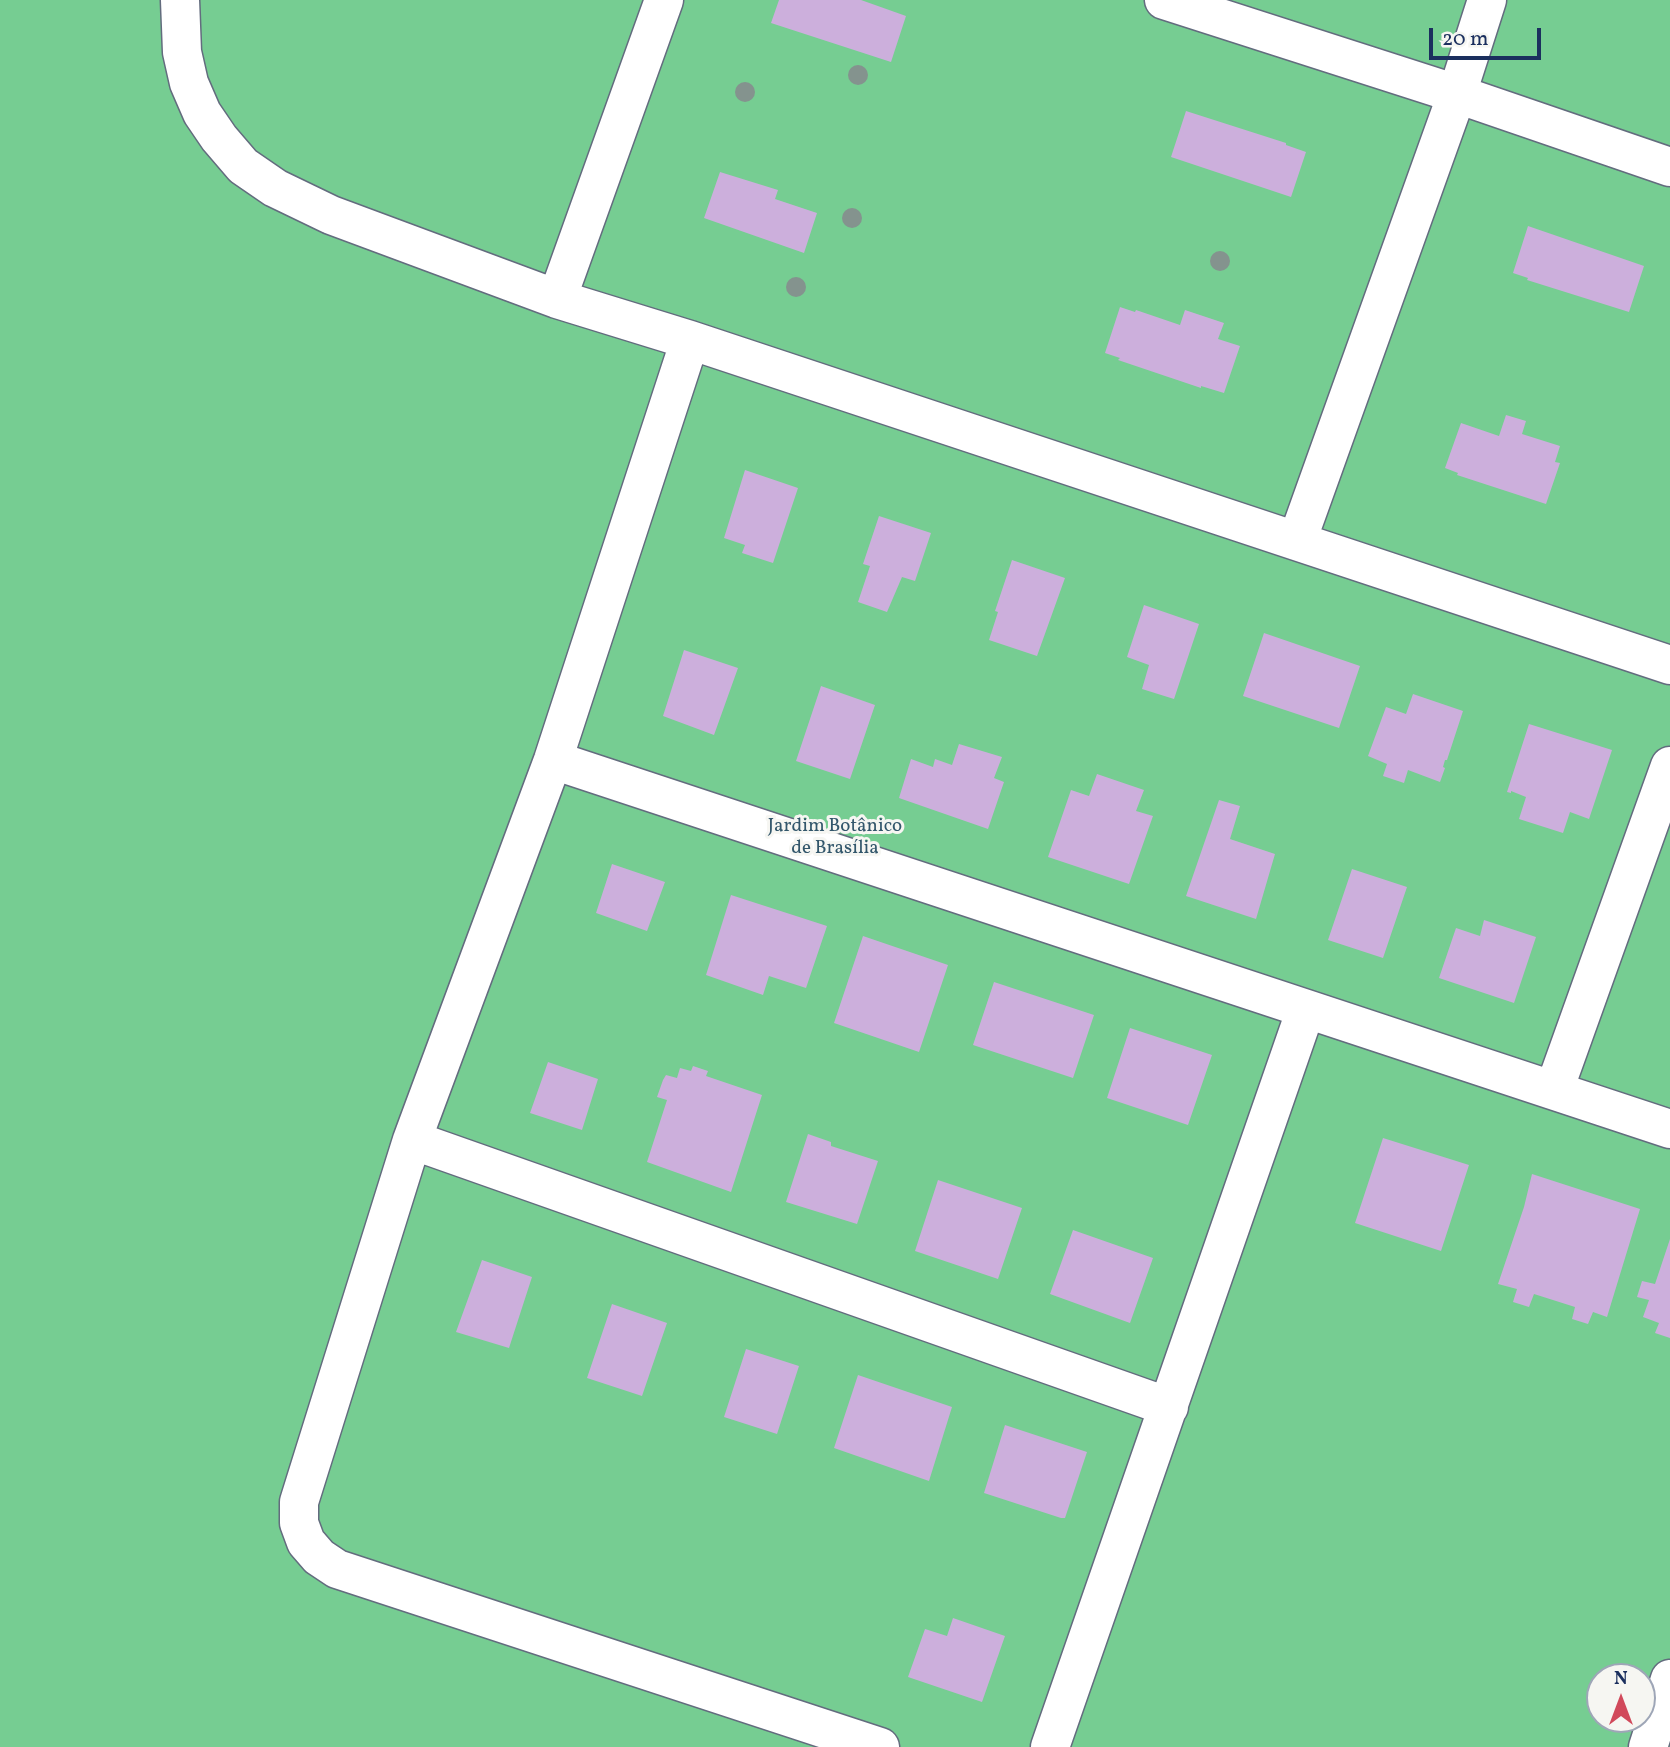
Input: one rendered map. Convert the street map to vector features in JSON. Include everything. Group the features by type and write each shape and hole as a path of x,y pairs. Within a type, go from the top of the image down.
{"street":[{"path":"180,0 182,52 188,83 208,121 243,166 275,188 331,215 558,299 690,340 1670,665"},
{"path":"558,299 664,0"},
{"path":"1164,0 1457,94 1670,167"},
{"path":"1297,541 1457,94 1487,0"},
{"path":"690,340 553,760 412,1140 299,1502 299,1522 306,1542 319,1557 337,1569 880,1747"},
{"path":"553,760 1670,1129"},
{"path":"1554,1090 1670,766"},
{"path":"1050,1747 1306,1009"},
{"path":"412,1140 1169,1407"},
{"path":"1648,1747 1670,1679"}],"green space":[{"name":"Jardim Botânico de Brasília","path":"0,0 1670,0 1670,1747 0,1747"}],"building":[{"path":"779,0 861,0 906,16 891,62 771,23"},
{"path":"1186,111 1306,152 1291,197 1171,157"},
{"path":"720,172 778,190 775,199 817,213 804,253 704,218"},
{"path":"1528,226 1644,266 1629,312 1527,280 1528,278 1513,273"},
{"path":"1120,307 1180,325 1185,310 1224,323 1218,339 1240,346 1224,393 1201,388 1118,360 1120,358 1105,353"},
{"path":"1506,415 1526,421 1522,434 1560,446 1555,462 1560,463 1546,504 1457,475 1458,473 1445,468 1461,423 1499,436"},
{"path":"745,470 798,488 773,563 742,553 745,545 724,538"},
{"path":"879,516 931,533 915,581 902,577 887,612 858,602 870,566 863,564"},
{"path":"1012,560 1065,578 1037,656 989,640 998,612 995,611"},
{"path":"1144,605 1199,624 1174,699 1142,689 1149,665 1127,657"},
{"path":"1264,633 1360,666 1339,728 1243,696"},
{"path":"684,650 738,668 714,735 663,716"},
{"path":"821,686 875,705 850,779 796,761"},
{"path":"1413,694 1463,711 1440,782 1408,770 1404,783 1383,776 1387,764 1368,756 1386,707 1406,714"},
{"path":"1529,724 1612,750 1589,819 1570,812 1563,833 1519,819 1526,797 1507,792"},
{"path":"959,744 1002,757 994,778 1004,782 988,829 899,798 911,759 933,767 935,759 952,765"},
{"path":"1097,774 1144,790 1136,811 1153,816 1129,884 1048,857 1071,790 1089,796"},
{"path":"1219,800 1240,806 1230,839 1275,854 1256,919 1186,896"},
{"path":"612,864 665,882 647,931 596,913"},
{"path":"1352,869 1407,887 1383,958 1328,940"},
{"path":"731,895 827,926 806,988 769,976 763,995 706,975"},
{"path":"1484,920 1536,937 1514,1003 1439,978 1456,928 1480,936"},
{"path":"863,936 948,965 919,1052 834,1023"},
{"path":"994,982 1094,1015 1073,1078 973,1045"},
{"path":"1130,1028 1212,1055 1188,1125 1107,1098"},
{"path":"548,1062 598,1079 582,1130 530,1113"},
{"path":"693,1066 708,1071 706,1076 762,1095 731,1192 647,1162 667,1100 657,1097 663,1080 666,1075 677,1078 680,1068 691,1071"},
{"path":"808,1134 831,1142 831,1146 878,1161 857,1224 786,1202"},
{"path":"1383,1138 1469,1165 1441,1251 1355,1223"},
{"path":"1532,1174 1640,1209 1607,1317 1593,1312 1588,1324 1572,1319 1575,1307 1534,1294 1529,1307 1513,1302 1517,1289 1498,1284 1524,1207"},
{"path":"938,1180 1022,1208 998,1279 915,1251"},
{"path":"1073,1230 1153,1258 1130,1323 1050,1294"},
{"path":"1670,1239 1670,1338 1655,1333 1659,1323 1643,1317 1649,1300 1637,1297 1642,1281 1655,1284"},
{"path":"482,1260 532,1277 509,1348 456,1332"},
{"path":"612,1304 667,1323 642,1396 587,1378"},
{"path":"746,1349 799,1366 777,1434 724,1417"},
{"path":"858,1375 952,1407 929,1481 834,1448"},
{"path":"1005,1425 1087,1452 1065,1518 984,1493"},
{"path":"953,1618 1005,1636 982,1702 908,1677 925,1629 947,1636"}]}
